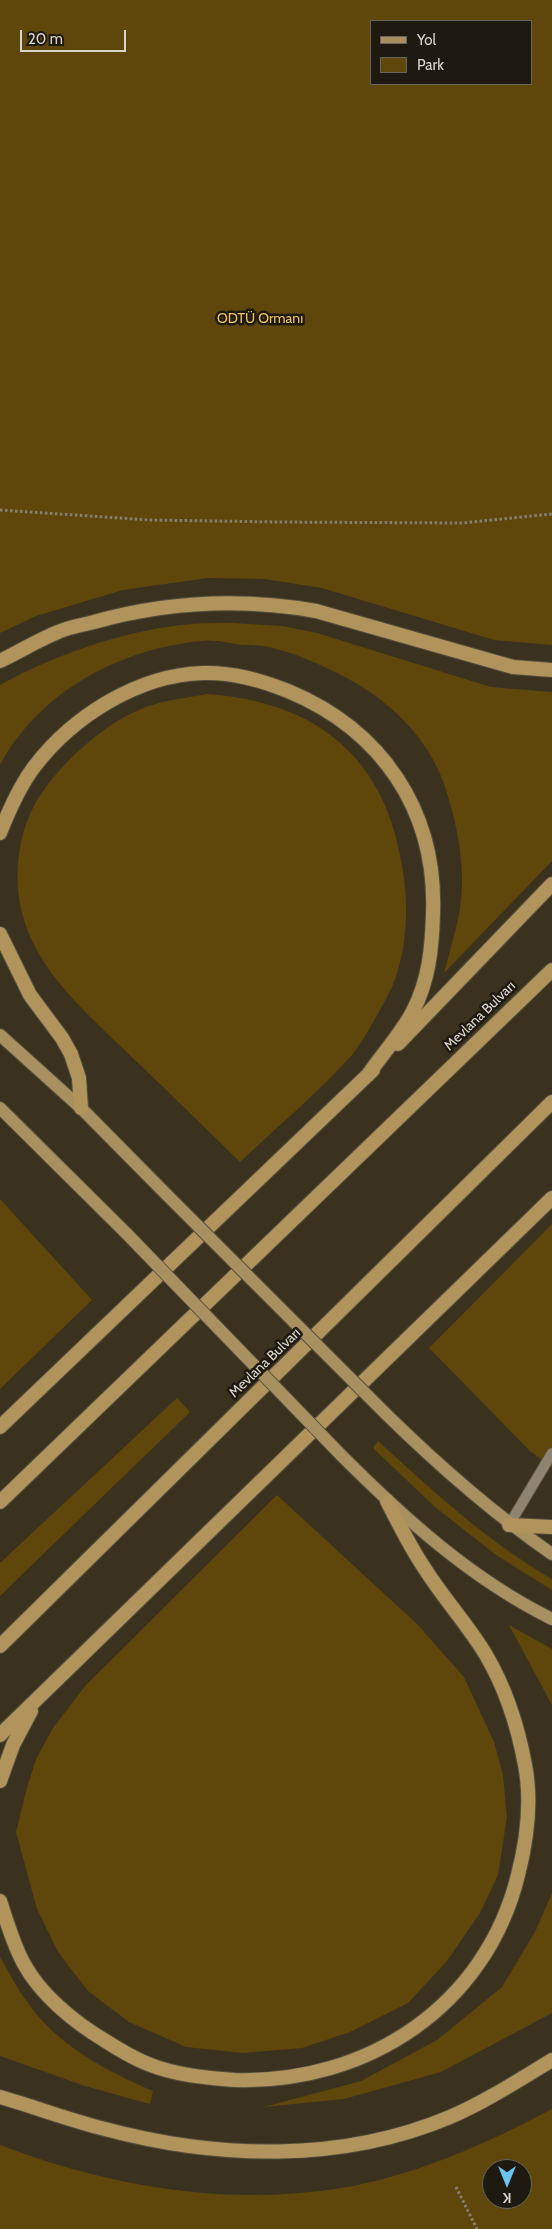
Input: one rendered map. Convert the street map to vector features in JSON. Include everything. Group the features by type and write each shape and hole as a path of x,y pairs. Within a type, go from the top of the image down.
{"highway":[{"path":"0,661 58,632 134,611 209,604 245,603 283,606 316,612 513,666 552,670"},
{"path":"0,833 14,798 34,767 59,739 96,710 126,692 160,680 202,673 240,676 273,685 312,701 349,725 378,750 398,777 419,822 430,860 434,902 431,958 413,1011 368,1075"},
{"path":"0,1427 368,1075 552,884"},
{"path":"0,934 30,995 62,1038 71,1054 79,1078 81,1108"},
{"name":"Mevlana Bulvarı","path":"0,1502 552,970"},
{"name":"Mevlana Bulvarı","path":"0,1646 552,1102"},
{"path":"0,1735 552,1198"},
{"path":"0,1901 11,1934 25,1965 62,2008 89,2031 120,2050 148,2064 184,2074 217,2079 282,2079 341,2066 399,2039 450,1999 484,1956 510,1907 525,1850 528,1819 526,1768 516,1726 505,1693 486,1655 424,1569 387,1501"},
{"path":"509,1525 552,1527"},
{"path":"0,1781 13,1745 38,1697"},
{"path":"0,2097 104,2129 172,2143 238,2152 318,2149 368,2142 408,2132 450,2117 552,2060"}],"main road":[{"path":"0,1035 81,1108 443,1470 509,1525 552,1554"},
{"path":"0,1108 127,1234 387,1501 434,1542 478,1575 552,1619"}],"lane":[{"path":"509,1525 552,1453"}],"path":[{"path":"0,510 149,520 278,522 461,523 552,514"},
{"path":"456,2186 477,2229"}],"green space":[{"name":"ODTÜ Ormanı","path":"0,0 552,0 552,645 494,640 322,588 264,579 208,578 123,590 36,616 0,633"},
{"path":"200,623 282,626 317,633 491,687 552,692 552,861 444,973 459,914 462,866 454,818 438,769 417,735 404,720 373,694 323,666 269,647 216,641 201,641 141,653 112,664 85,678 60,695 37,716 17,739 0,765 0,685 42,664 111,639 159,628"},
{"path":"207,694 247,699 283,709 314,724 341,744 363,768 381,797 395,832 405,885 406,915 401,959 392,987 373,1022 352,1055 297,1110 240,1162 72,998 53,975 37,951 25,924 19,896 19,853 27,821 36,802 48,784 78,751 102,731 141,709 157,703"},
{"path":"0,1199 92,1300 0,1389"},
{"path":"552,1224 552,1467 530,1451 429,1348"},
{"path":"177,1398 190,1412 0,1596 0,1563"},
{"path":"378,1441 440,1497 483,1532 552,1579 552,1590 496,1555 435,1507 373,1448"},
{"path":"277,1495 417,1624 464,1677 494,1742 503,1775 507,1817 498,1875 480,1913 447,1961 408,2003 350,2032 302,2048 243,2053 186,2047 129,2022 88,1991 58,1952 37,1909 16,1832 36,1759 53,1728 86,1685"},
{"path":"509,1625 552,1649 552,1705"},
{"path":"552,1893 552,2013 441,2072 344,2099 264,2107 361,2081 437,2040 502,1987 535,1932"},
{"path":"0,1957 24,1998 54,2032 84,2056 118,2075 153,2091 150,2104 85,2086 0,2056"},
{"path":"552,2109 552,2229 0,2229 0,2145 83,2172 125,2182 211,2194 254,2195 297,2193 368,2183 422,2167 502,2134"}]}
